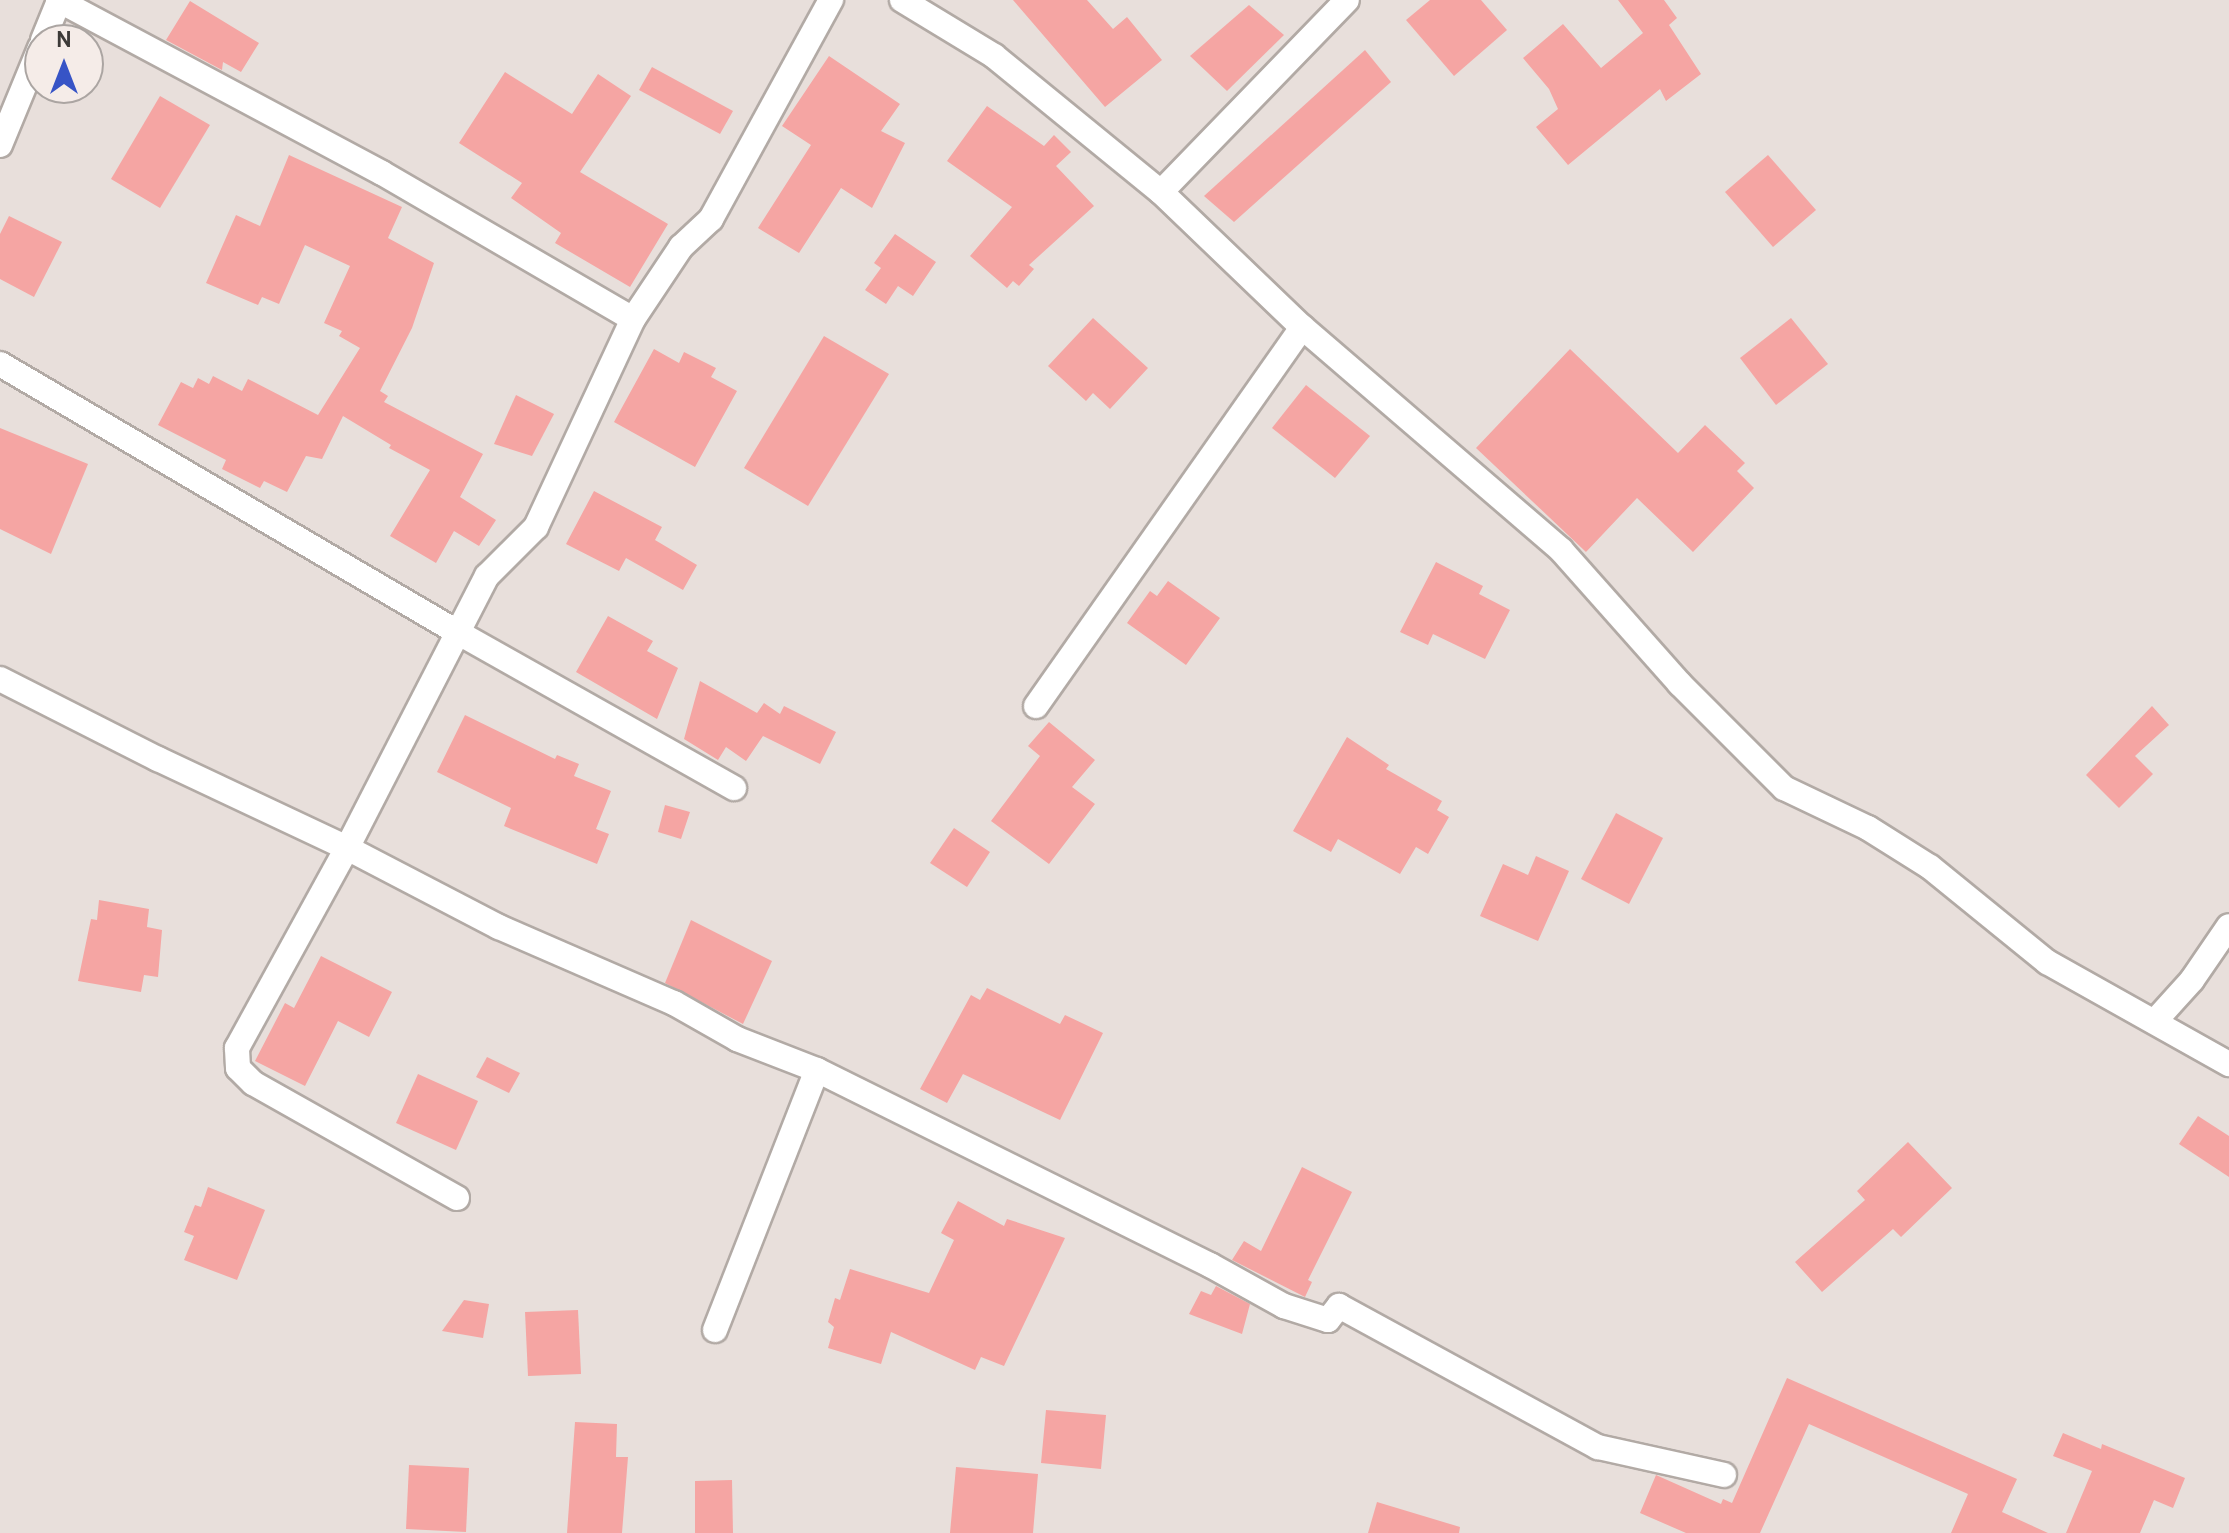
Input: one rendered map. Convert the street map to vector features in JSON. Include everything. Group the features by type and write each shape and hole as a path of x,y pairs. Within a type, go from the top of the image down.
{"street":[{"path":"49,24 58,0 382,173 633,319"},
{"path":"457,1198 253,1083 238,1068 237,1048 347,848 487,576 536,527 633,319 653,295 681,247 711,219 831,0"},
{"path":"902,0 994,56 1161,192 1302,327 1561,550 1680,684 1784,788 1868,828 1930,867 2047,962 2229,1064"},
{"path":"1161,192 1347,0"},
{"path":"0,145 24,87"},
{"path":"1036,706 1302,327"},
{"path":"0,364 457,632 734,788"},
{"path":"0,679 158,759 347,848 499,927 674,1003 737,1039 817,1070 1210,1265 1284,1306 1328,1320 1339,1306 1598,1447 1724,1475"},
{"path":"2155,1021 2192,980 2229,926"},
{"path":"715,1330 817,1070"}],"building":[{"path":"1013,0 1087,0 1113,29 1127,17 1162,60 1105,107"},
{"path":"1430,0 1481,0 1507,30 1454,76 1406,20"},
{"path":"1618,0 1664,0 1677,18 1669,25 1701,74 1666,101 1660,89 1568,165 1536,127 1558,109 1549,89 1523,58 1563,24 1601,68 1643,33"},
{"path":"190,1 259,43 241,72 223,62 222,70 166,40"},
{"path":"1249,5 1284,35 1227,91 1190,56"},
{"path":"1365,50 1391,82 1234,222 1204,196"},
{"path":"829,56 900,104 881,131 905,143 872,208 841,188 799,253 758,228 811,145 782,126"},
{"path":"652,67 733,111 720,134 639,90"},
{"path":"505,72 572,114 598,74 631,96 580,172 668,224 630,287 555,243 561,233 511,198 522,183 459,143"},
{"path":"160,96 210,125 160,208 111,179"},
{"path":"987,106 1044,146 1054,135 1071,152 1056,166 1094,206 1029,265 1034,269 1019,286 1013,281 1007,288 970,256 1012,207 947,161"},
{"path":"289,155 402,207 388,238 434,263 412,328 380,391 388,396 384,402 483,454 460,497 496,520 479,546 454,531 436,563 390,536 430,470 389,448 391,445 343,416 322,459 306,456 287,492 264,481 260,488 222,469 226,460 158,425 181,382 193,388 198,378 209,384 213,376 242,391 248,379 318,415 360,348 339,336 342,331 324,323 350,266 305,245 279,304 262,297 258,305 206,283 236,215 260,226"},
{"path":"1768,155 1816,210 1773,247 1725,192"},
{"path":"9,216 62,242 34,297 0,279 0,234"},
{"path":"895,234 936,262 913,296 898,286 886,304 865,290 881,268 874,263"},
{"path":"1093,318 1148,368 1110,409 1093,393 1086,401 1048,366"},
{"path":"1791,318 1828,364 1776,405 1740,358"},
{"path":"824,336 889,374 808,506 744,468"},
{"path":"654,349 679,363 684,352 716,368 711,377 737,391 695,467 614,422"},
{"path":"1570,349 1678,453 1705,425 1745,463 1737,471 1754,488 1693,552 1637,498 1586,552 1476,448"},
{"path":"1306,385 1370,436 1335,478 1272,428"},
{"path":"516,395 554,414 532,456 494,444"},
{"path":"0,428 88,464 51,554 0,529"},
{"path":"594,491 662,527 655,540 697,565 683,590 626,558 619,571 566,544"},
{"path":"1436,562 1483,586 1479,594 1510,610 1485,659 1433,634 1428,645 1400,632"},
{"path":"1168,581 1220,618 1186,665 1127,623 1150,591 1157,596"},
{"path":"608,616 653,641 647,651 678,668 657,719 576,672"},
{"path":"700,681 757,713 764,703 780,714 784,706 836,732 820,764 763,736 746,761 726,747 718,760 684,739"},
{"path":"2152,706 2169,725 2135,756 2153,774 2119,808 2086,775"},
{"path":"465,715 555,759 557,755 579,764 574,776 611,791 596,829 609,834 597,864 504,826 511,808 437,772"},
{"path":"1049,722 1095,760 1072,787 1095,804 1049,864 991,821 1040,756 1028,746"},
{"path":"1347,737 1389,765 1386,769 1442,801 1437,810 1449,817 1428,854 1416,847 1400,874 1338,839 1331,852 1293,831"},
{"path":"665,805 690,812 681,839 658,832"},
{"path":"1616,813 1663,838 1629,904 1581,879"},
{"path":"954,828 990,852 967,887 930,863"},
{"path":"1536,856 1569,871 1538,941 1480,916 1503,864 1528,875"},
{"path":"99,900 149,909 147,927 162,930 158,977 144,975 141,992 78,981 91,919 97,920"},
{"path":"691,920 772,961 743,1024 665,983"},
{"path":"321,956 392,992 369,1037 338,1021 305,1086 255,1061 285,1003 294,1008"},
{"path":"987,988 1060,1024 1065,1015 1103,1033 1060,1120 963,1074 947,1103 920,1089 971,995 980,1000"},
{"path":"487,1057 520,1073 509,1093 476,1077"},
{"path":"418,1074 478,1101 456,1150 396,1123"},
{"path":"2198,1116 2229,1136 2229,1177 2179,1144"},
{"path":"1908,1142 1952,1188 1901,1237 1893,1229 1822,1292 1795,1262 1865,1200 1857,1191"},
{"path":"1302,1167 1352,1192 1308,1280 1312,1282 1305,1297 1232,1260 1244,1241 1261,1251"},
{"path":"208,1187 265,1210 237,1280 184,1260 194,1236 184,1232 195,1205 201,1207"},
{"path":"958,1201 1004,1226 1007,1219 1065,1238 1004,1366 981,1357 975,1370 891,1332 881,1364 828,1348 834,1327 828,1322 835,1298 840,1300 850,1269 929,1293 954,1240 941,1233"},
{"path":"1216,1286 1250,1304 1242,1334 1189,1314 1201,1291 1211,1295"},
{"path":"464,1300 489,1304 483,1338 442,1331"},
{"path":"578,1310 581,1374 528,1376 525,1312"},
{"path":"1787,1378 2017,1479 2002,1512 2048,1533 1951,1533 1968,1494 1809,1424 1760,1533 1686,1533 1640,1513 1656,1475 1721,1504 1723,1499 1732,1503"},
{"path":"1046,1410 1106,1415 1101,1469 1041,1463"},
{"path":"575,1422 617,1424 616,1457 628,1457 622,1533 567,1533"},
{"path":"2063,1433 2101,1449 2102,1444 2185,1478 2173,1508 2154,1500 2140,1533 2066,1533 2092,1471 2053,1456"},
{"path":"409,1465 469,1468 466,1532 406,1529"},
{"path":"956,1467 1038,1474 1033,1533 950,1533"},
{"path":"732,1480 733,1533 695,1533 695,1481"},
{"path":"1377,1502 1460,1527 1459,1533 1368,1533"}]}
